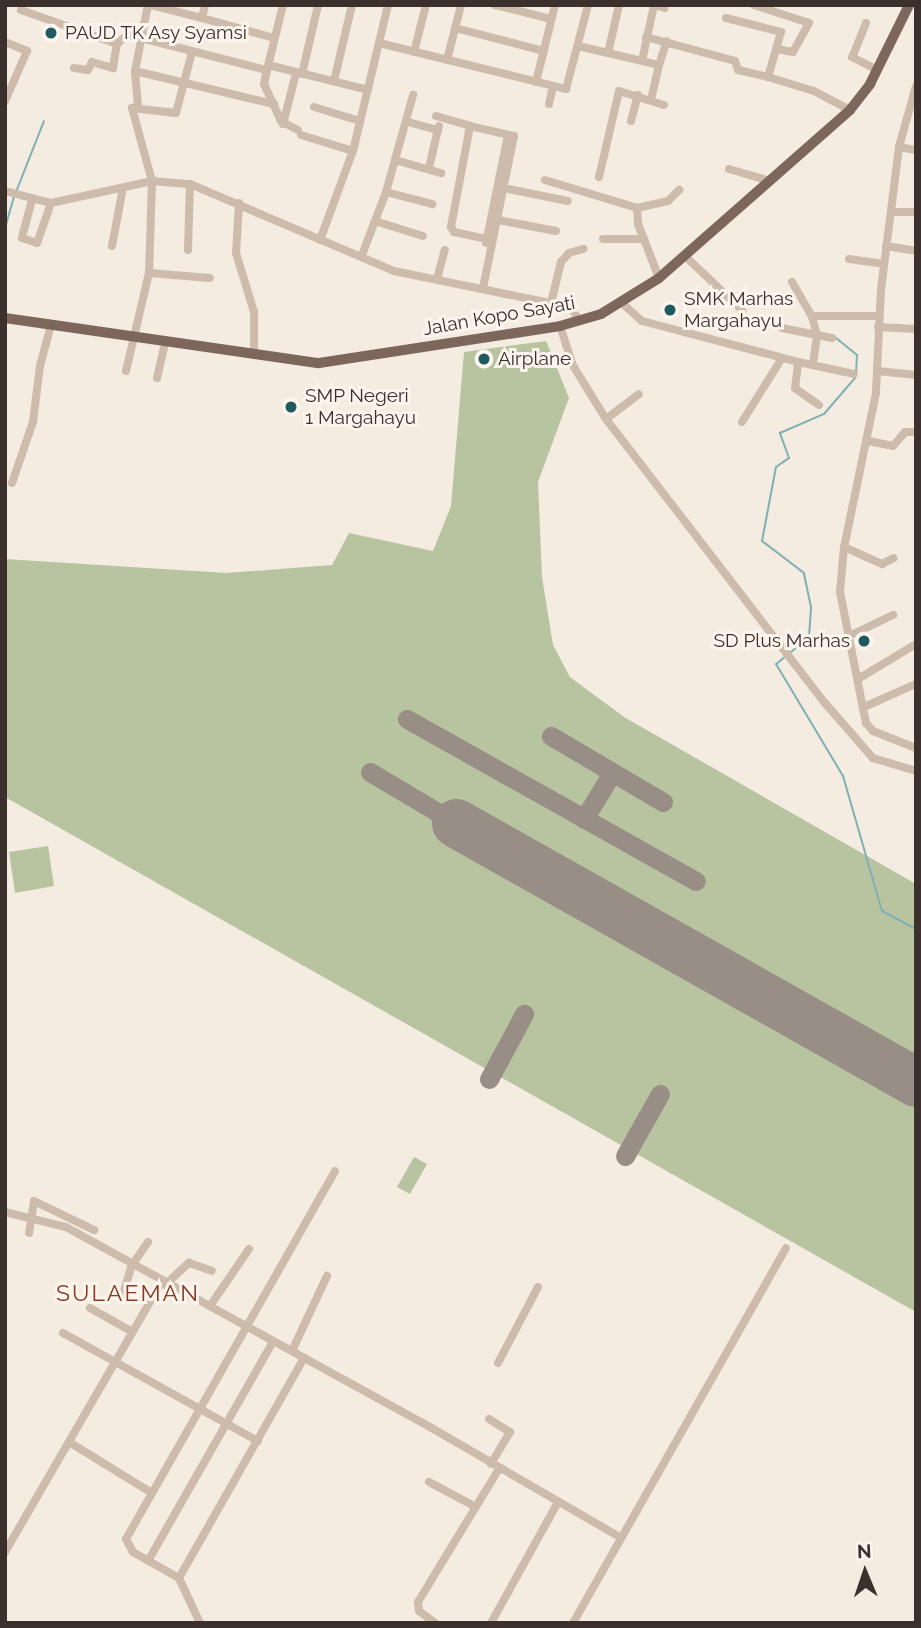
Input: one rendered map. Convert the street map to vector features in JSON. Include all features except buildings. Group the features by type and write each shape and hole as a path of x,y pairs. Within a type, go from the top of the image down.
{"main road":[{"name":"Jalan Kopo Sayati","path":"5,318 165,343 330,362 580,321 623,304 659,278 850,110 877,70 909,5"}],"street":[{"path":"126,371 149,272 152,181 136,106 135,71 150,5 274,38"},
{"path":"202,18 205,5"},
{"path":"284,124 318,5"},
{"path":"334,81 352,5"},
{"path":"320,240 353,151 388,5"},
{"path":"414,52 426,5"},
{"path":"447,60 461,5"},
{"path":"495,5 551,19"},
{"path":"536,82 555,5"},
{"path":"379,43 567,89 588,5"},
{"path":"608,53 619,5"},
{"path":"642,61 654,5 665,8"},
{"path":"754,5 809,24 793,52 776,49"},
{"path":"258,101 282,6"},
{"path":"21,10 117,44"},
{"path":"726,18 781,32 768,78"},
{"path":"866,23 852,57 877,70"},
{"path":"455,28 544,51"},
{"path":"74,68 88,70 92,62 113,68 117,44 127,36 141,37 192,52 368,90"},
{"path":"646,37 735,61 738,70 814,91 850,110"},
{"path":"651,100 667,41"},
{"path":"5,42 27,51 5,101"},
{"path":"578,46 659,65"},
{"path":"136,106 176,113 192,52"},
{"path":"135,71 274,104"},
{"path":"264,84 284,124 353,151"},
{"path":"549,104 553,86"},
{"path":"916,86 899,147 879,316 878,372 868,441 844,547 840,592 864,707 873,731 916,748"},
{"path":"599,177 618,91 664,105"},
{"path":"362,255 386,192 408,122 413,95"},
{"path":"631,121 638,95"},
{"path":"314,107 360,121"},
{"path":"436,116 511,135 480,287"},
{"path":"408,122 438,128 429,168"},
{"path":"470,126 451,227 454,232 490,240"},
{"path":"899,147 916,150"},
{"path":"395,160 441,173"},
{"path":"729,169 770,181"},
{"path":"545,180 637,208 668,201 679,190"},
{"path":"8,192 51,203 152,181 190,184 320,240 362,255 394,271 575,308 580,321"},
{"path":"188,250 190,184"},
{"path":"112,246 122,188"},
{"path":"500,188 568,201"},
{"path":"490,240 498,220 500,188"},
{"path":"386,192 432,204"},
{"path":"32,200 22,238 37,243 51,203"},
{"path":"239,203 236,253 254,312 254,355"},
{"path":"637,208 644,239 659,278"},
{"path":"891,212 916,212"},
{"path":"498,220 555,231"},
{"path":"375,221 423,236"},
{"path":"603,239 644,239"},
{"path":"886,246 916,251"},
{"path":"551,303 561,262 569,253 583,249"},
{"path":"437,279 445,250"},
{"path":"685,256 742,310"},
{"path":"849,259 884,264"},
{"path":"149,272 210,278"},
{"path":"792,282 812,316 817,336 813,365"},
{"path":"623,304 642,321 854,374"},
{"path":"812,316 879,316"},
{"path":"12,483 33,422 40,366 51,325"},
{"path":"560,326 572,364 606,419 788,655 867,753 892,767 916,771"},
{"path":"878,327 916,329"},
{"path":"782,328 832,338"},
{"path":"157,378 165,343"},
{"path":"742,422 782,358"},
{"path":"798,362 795,388 819,405"},
{"path":"878,372 916,374"},
{"path":"606,419 639,394"},
{"path":"868,441 895,446 905,432 916,432"},
{"path":"844,547 882,564 894,558"},
{"path":"849,636 893,615"},
{"path":"858,680 916,644"},
{"path":"864,707 916,684"},
{"path":"200,1623 179,1578 127,1548 126,1542 199,1406 335,1171"},
{"path":"29,1233 29,1215 34,1201 94,1230"},
{"path":"5,1212 29,1215 60,1224 163,1284 292,1351 620,1537"},
{"path":"123,1294 132,1265 149,1242"},
{"path":"572,1623 786,1248"},
{"path":"210,1307 249,1249"},
{"path":"5,1552 113,1361 163,1284 189,1263 212,1271"},
{"path":"292,1351 327,1276"},
{"path":"498,1363 538,1287"},
{"path":"90,1308 131,1331"},
{"path":"62,1333 199,1406 258,1441"},
{"path":"148,1561 273,1342"},
{"path":"179,1578 304,1358"},
{"path":"435,1623 419,1611 418,1602 476,1507 510,1432 489,1419"},
{"path":"69,1442 152,1493"},
{"path":"429,1482 476,1507"},
{"path":"491,1623 558,1502"}],"green space":[{"path":"546,341 569,398 538,482 542,577 553,645 570,677 624,717 916,884 916,1312 5,797 5,559 226,573 332,565 349,533 433,551 451,506 464,352"},
{"path":"48,846 54,886 15,893 9,852"},
{"path":"414,1157 427,1164 410,1194 397,1187"}],"waterway":[{"path":"16,192 44,121"},
{"path":"5,228 14,197"},
{"path":"836,338 857,355 856,372"},
{"path":"791,652 809,637 811,607 804,573 762,541 776,467 789,458 780,433 824,414 855,378"},
{"path":"786,656 776,664 843,776 882,911 916,929"}],"taxiway":[{"path":"407,719 696,881"},
{"path":"551,736 663,802"},
{"path":"370,772 456,823"},
{"path":"584,819 612,773"},
{"path":"489,1079 524,1014"},
{"path":"625,1156 660,1094"}],"runway":[{"path":"456,823 916,1082"}],"place":[{"name":"PAUD TK Asy Syamsi","path":"51,33"},
{"name":"SMK Marhas Margahayu","path":"670,310"},
{"name":"Airplane","path":"484,359"},
{"name":"SMP Negeri 1 Margahayu","path":"291,407"},
{"name":"SD Plus Marhas","path":"864,641"}],"district":[{"name":"SULAEMAN","path":"128,1293"}]}
